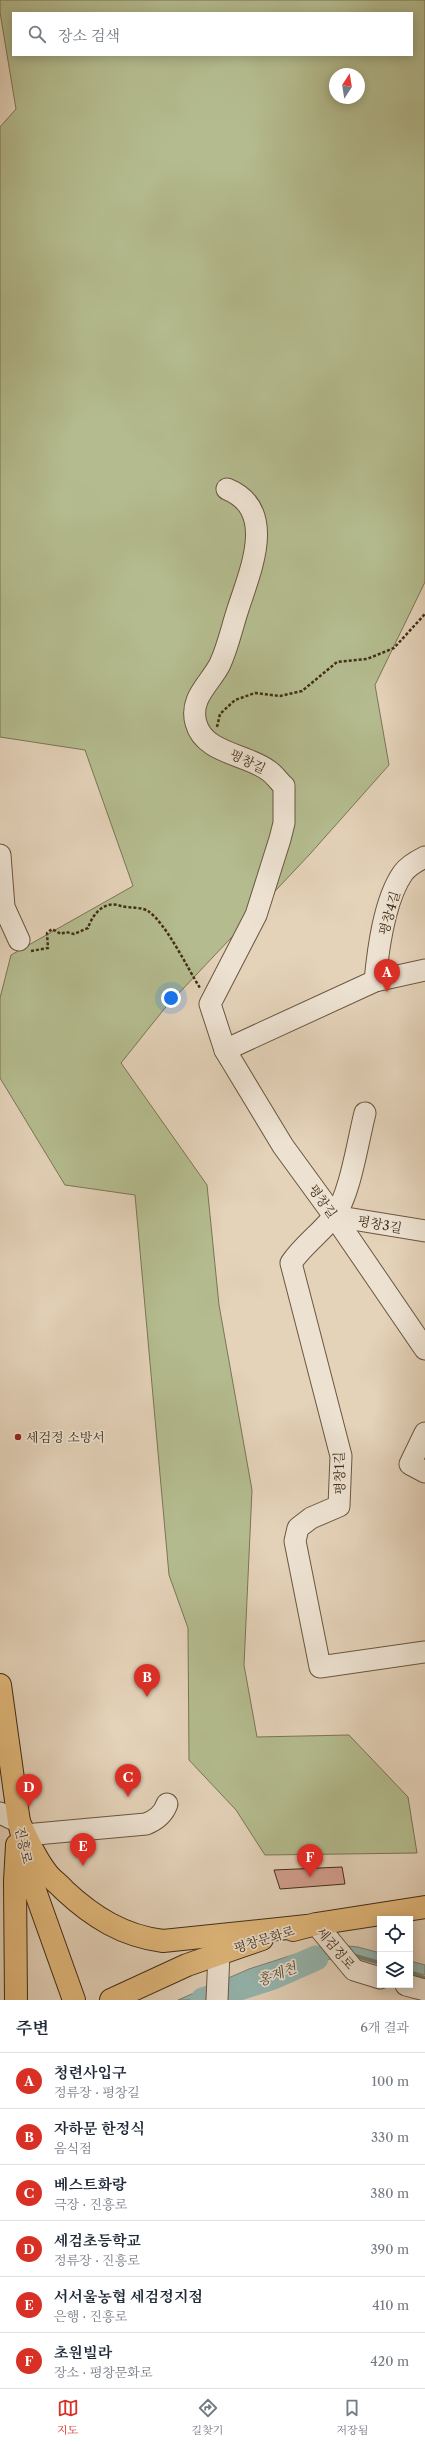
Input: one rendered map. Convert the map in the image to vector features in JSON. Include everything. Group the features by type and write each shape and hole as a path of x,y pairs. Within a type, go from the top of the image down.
{"main road":[{"name":"진흥로","path":"0,1685 15,1823 39,1904 74,2000"},
{"path":"15,1823 46,1873 87,1911 116,1928 143,1938 163,1941 311,1925"},
{"path":"15,1823 16,2000"},
{"name":"평창문화로","path":"111,2000 188,1965 219,1953 311,1925 425,1907"}],"street":[{"name":"평창길","path":"226,489 240,495 250,509 257,527 255,560 220,664 202,688 194,706 196,724 209,743 269,770 284,786 284,823 256,915 210,1004 225,1050 283,1146 334,1216 425,1349"},
{"path":"0,854 4,907 19,940"},
{"name":"평창4길","path":"375,982 386,916 394,891 403,873 415,862 425,857"},
{"path":"225,1050 375,982 425,970"},
{"path":"334,1216 343,1202 365,1113"},
{"name":"평창3길","path":"334,1216 424,1228"},
{"name":"평창1길","path":"334,1216 300,1250 291,1263 341,1456 339,1506 311,1518 298,1528 295,1541 320,1668 425,1652"},
{"path":"425,1433 410,1464 425,1472"},
{"path":"15,1823 146,1824 155,1820 164,1812 167,1804"},
{"name":"세검정로","path":"311,1925 333,1945 354,1970 377,1977"},
{"path":"217,2000 219,1953"},
{"path":"413,1987 425,1990"}],"path":[{"path":"225,751 215,734 220,714 235,700 255,692 280,696 302,691 337,662 367,659 394,648 425,614"},
{"path":"19,940 27,950 34,951 48,948 47,933 49,930 52,929 61,934 66,932 74,934 88,928 90,920 99,909 106,905 117,904 148,911 166,932 210,1004"}],"green space":[{"path":"0,0 425,0 425,582 375,685 389,765 310,854 165,1008 121,1063 207,1185 219,1305 252,1490 244,1665 257,1737 349,1735 408,1797 417,1853 265,1855 236,1810 189,1760 188,1628 169,1575 135,1195 65,1185 0,1078 0,998 11,955 133,886 85,750 0,737 0,127 16,109 0,12"}],"water":[{"name":"홍제천","path":"327,1944 358,1947 377,1952 377,1961 354,1955 330,1959 251,1981 208,2000 178,2000 249,1969"},
{"path":"413,1962 425,1965 425,1975 413,1972"}],"building":[{"path":"342,1867 345,1884 280,1889 274,1870"}],"waterway":[{"path":"352,1955 377,1962"},
{"name":"홍제천","path":"203,2000 273,1977 316,1958"},
{"path":"413,1974 425,1978"}],"place":[{"name":"청련사입구","path":"387,992"},
{"name":"세검정 소방서","path":"18,1437"},
{"name":"자하문 한정식","path":"147,1697"},
{"name":"베스트화랑","path":"128,1797"},
{"name":"세검초등학교","path":"29,1807"},
{"name":"서서울농협 세검정지점","path":"83,1866"},
{"name":"초원빌라","path":"310,1877"}]}
